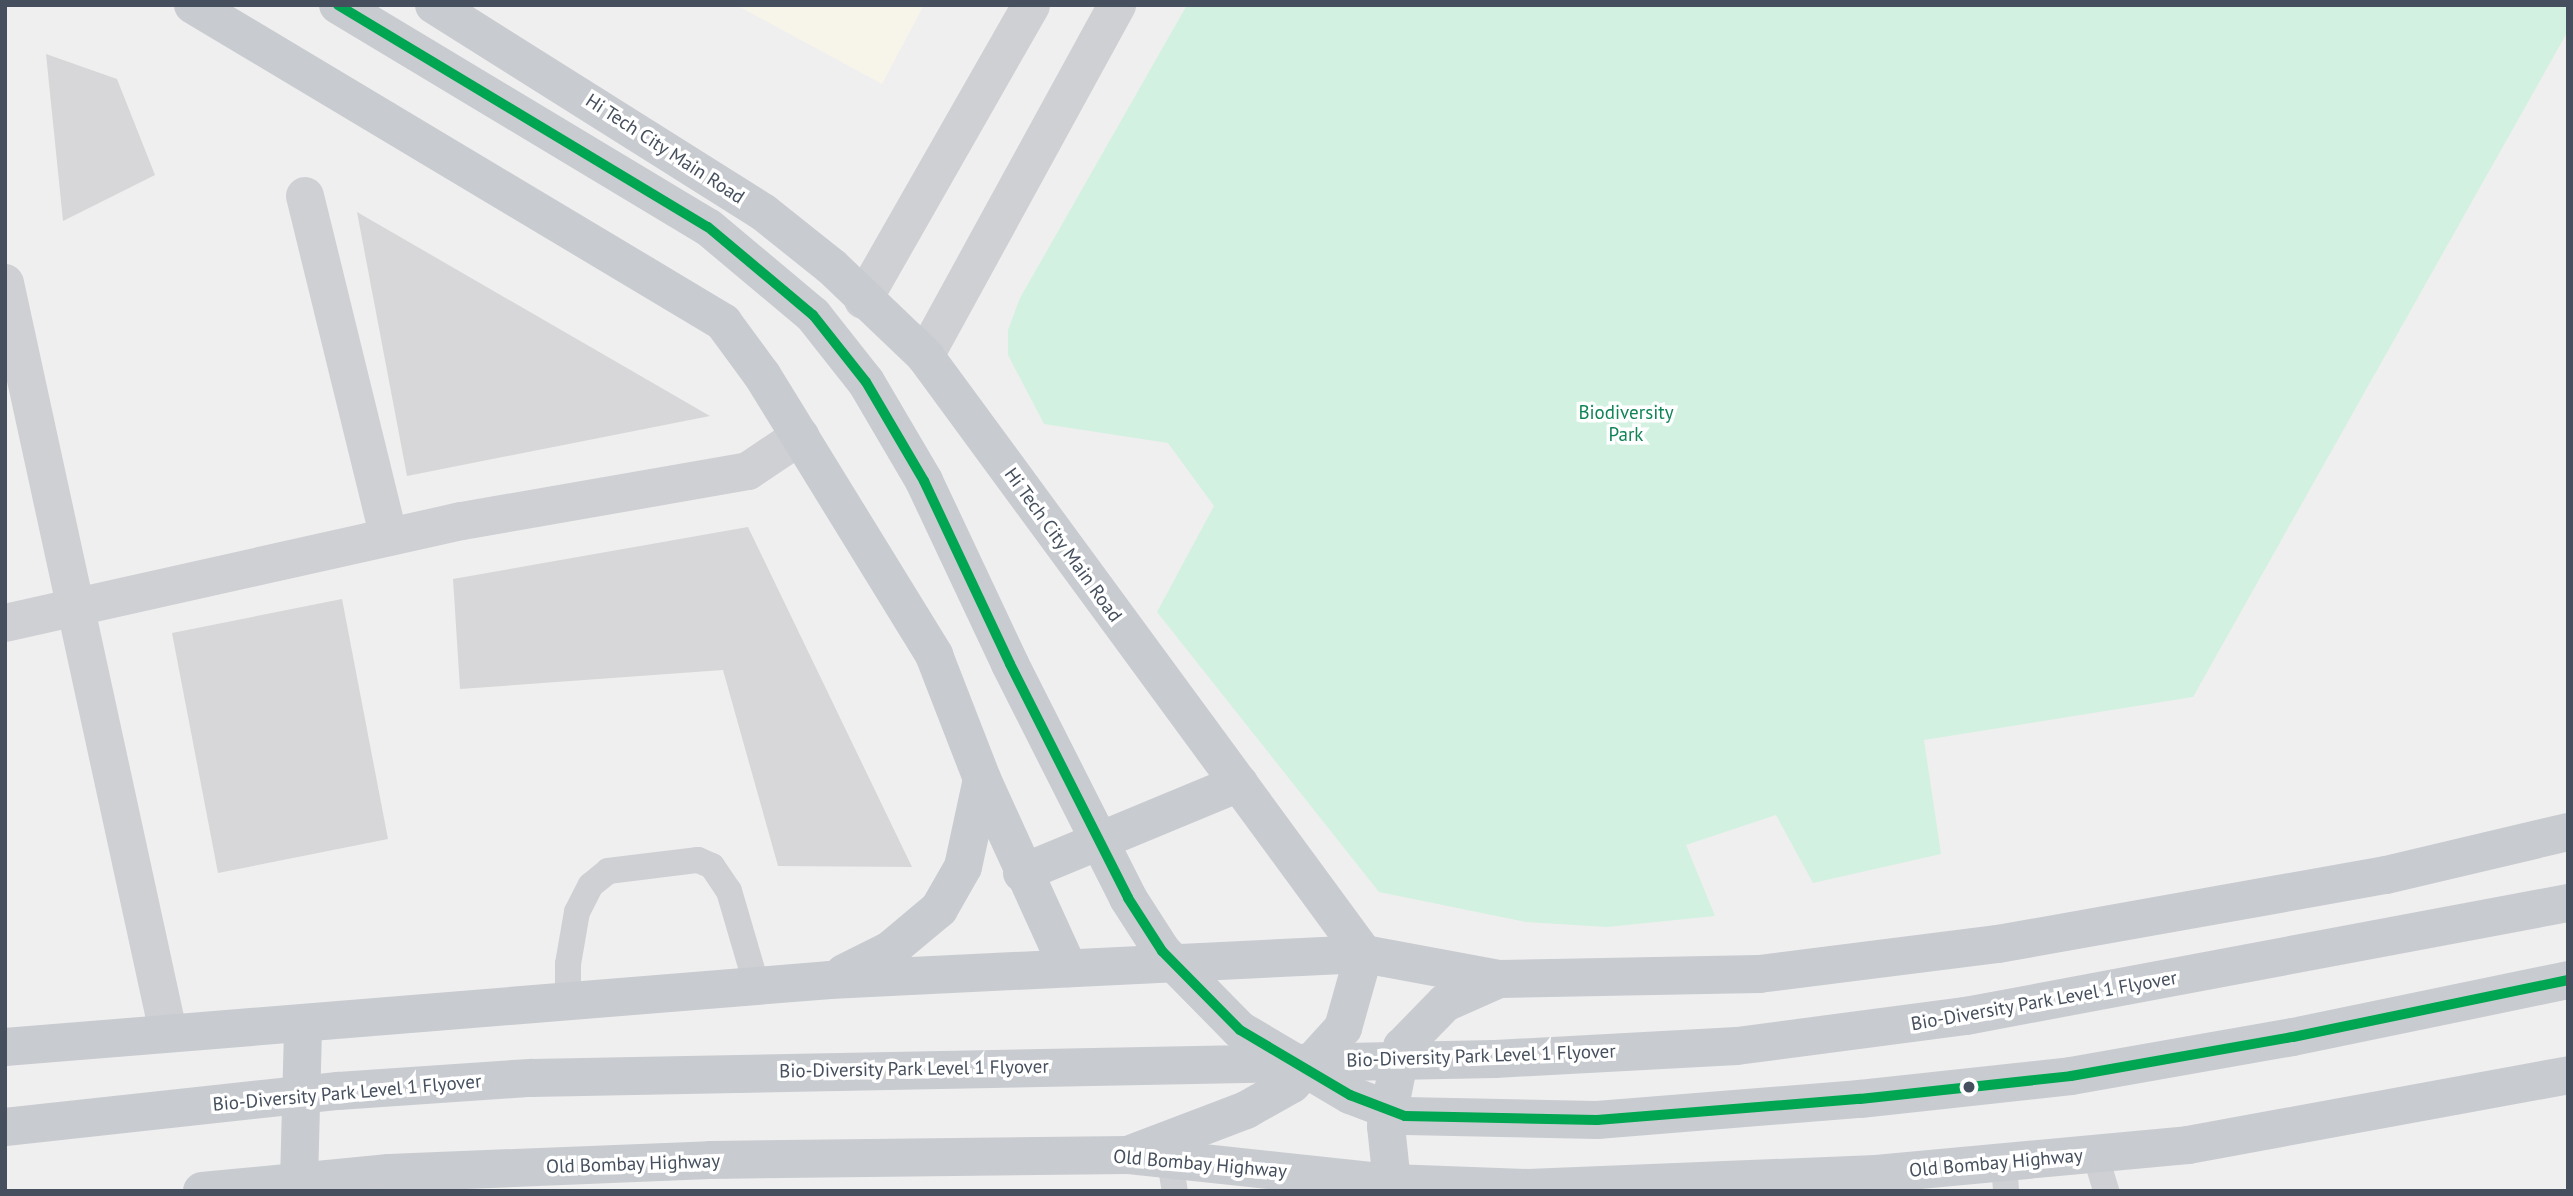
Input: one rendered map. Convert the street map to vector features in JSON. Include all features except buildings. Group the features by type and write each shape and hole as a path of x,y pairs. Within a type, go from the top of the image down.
{"main road":[{"path":"193,5 723,322 800,436 934,655 1022,873 1068,968"},
{"path":"338,5 708,227 813,315 866,382 924,481 1010,664 1128,898 1162,951 1240,1030 1350,1095 1405,1116 1597,1120 1860,1099 2071,1076 2293,1037 2568,980"},
{"name":"Hi Tech City Main Road","path":"434,5 764,212 832,267 863,300 925,356 1364,954"},
{"path":"830,980 890,950 939,909 963,867 982,779"},
{"path":"1022,873 1239,783"},
{"path":"5,1047 168,1032 568,1004 830,980 1364,954 1499,979 1759,974 1998,944 2386,876 2568,832"},
{"name":"Bio-Diversity Park Level 1 Flyover","path":"5,1127 338,1091 531,1078 1495,1059 1737,1046 1966,1016 2568,904"},
{"path":"1129,1155 1246,1110 1292,1084 1343,1028 1364,954"},
{"path":"1395,1187 1386,1126 1402,1047 1445,1003 1499,979"},
{"path":"299,1182 303,1024"},
{"name":"Old Bombay Highway","path":"202,1191 299,1182 710,1160 1129,1155 1172,1176 1395,1187 1528,1188 1876,1174 2005,1176 2095,1154 2188,1145 2568,1075"}],"street":[{"path":"863,300 1031,5"},
{"path":"925,356 1118,5"},
{"path":"305,196 389,537"},
{"path":"5,283 168,1032"},
{"path":"5,623 77,610 119,595 389,537 748,471 800,436"}],"lane":[{"path":"568,1004 568,964 577,912 591,885 608,872 698,860 712,866 729,891 757,987"},
{"path":"2095,1154 2106,1191"}],"shaded area":[{"path":"736,5 924,5 882,84"}],"green space":[{"name":"Biodiversity Park","path":"1187,5 2568,5 2568,31 2193,697 1924,740 1941,854 1813,883 1776,815 1686,845 1715,916 1607,927 1526,922 1379,892 1157,612 1214,506 1168,443 1044,424 1008,355 1008,330 1020,298"}],"transit line":[{"path":"338,5 708,227 813,315 866,382 924,481 1010,664 1128,898 1162,951 1240,1030 1350,1095 1405,1116 1597,1120 1860,1099 2071,1076 2293,1037 2568,980"}]}
